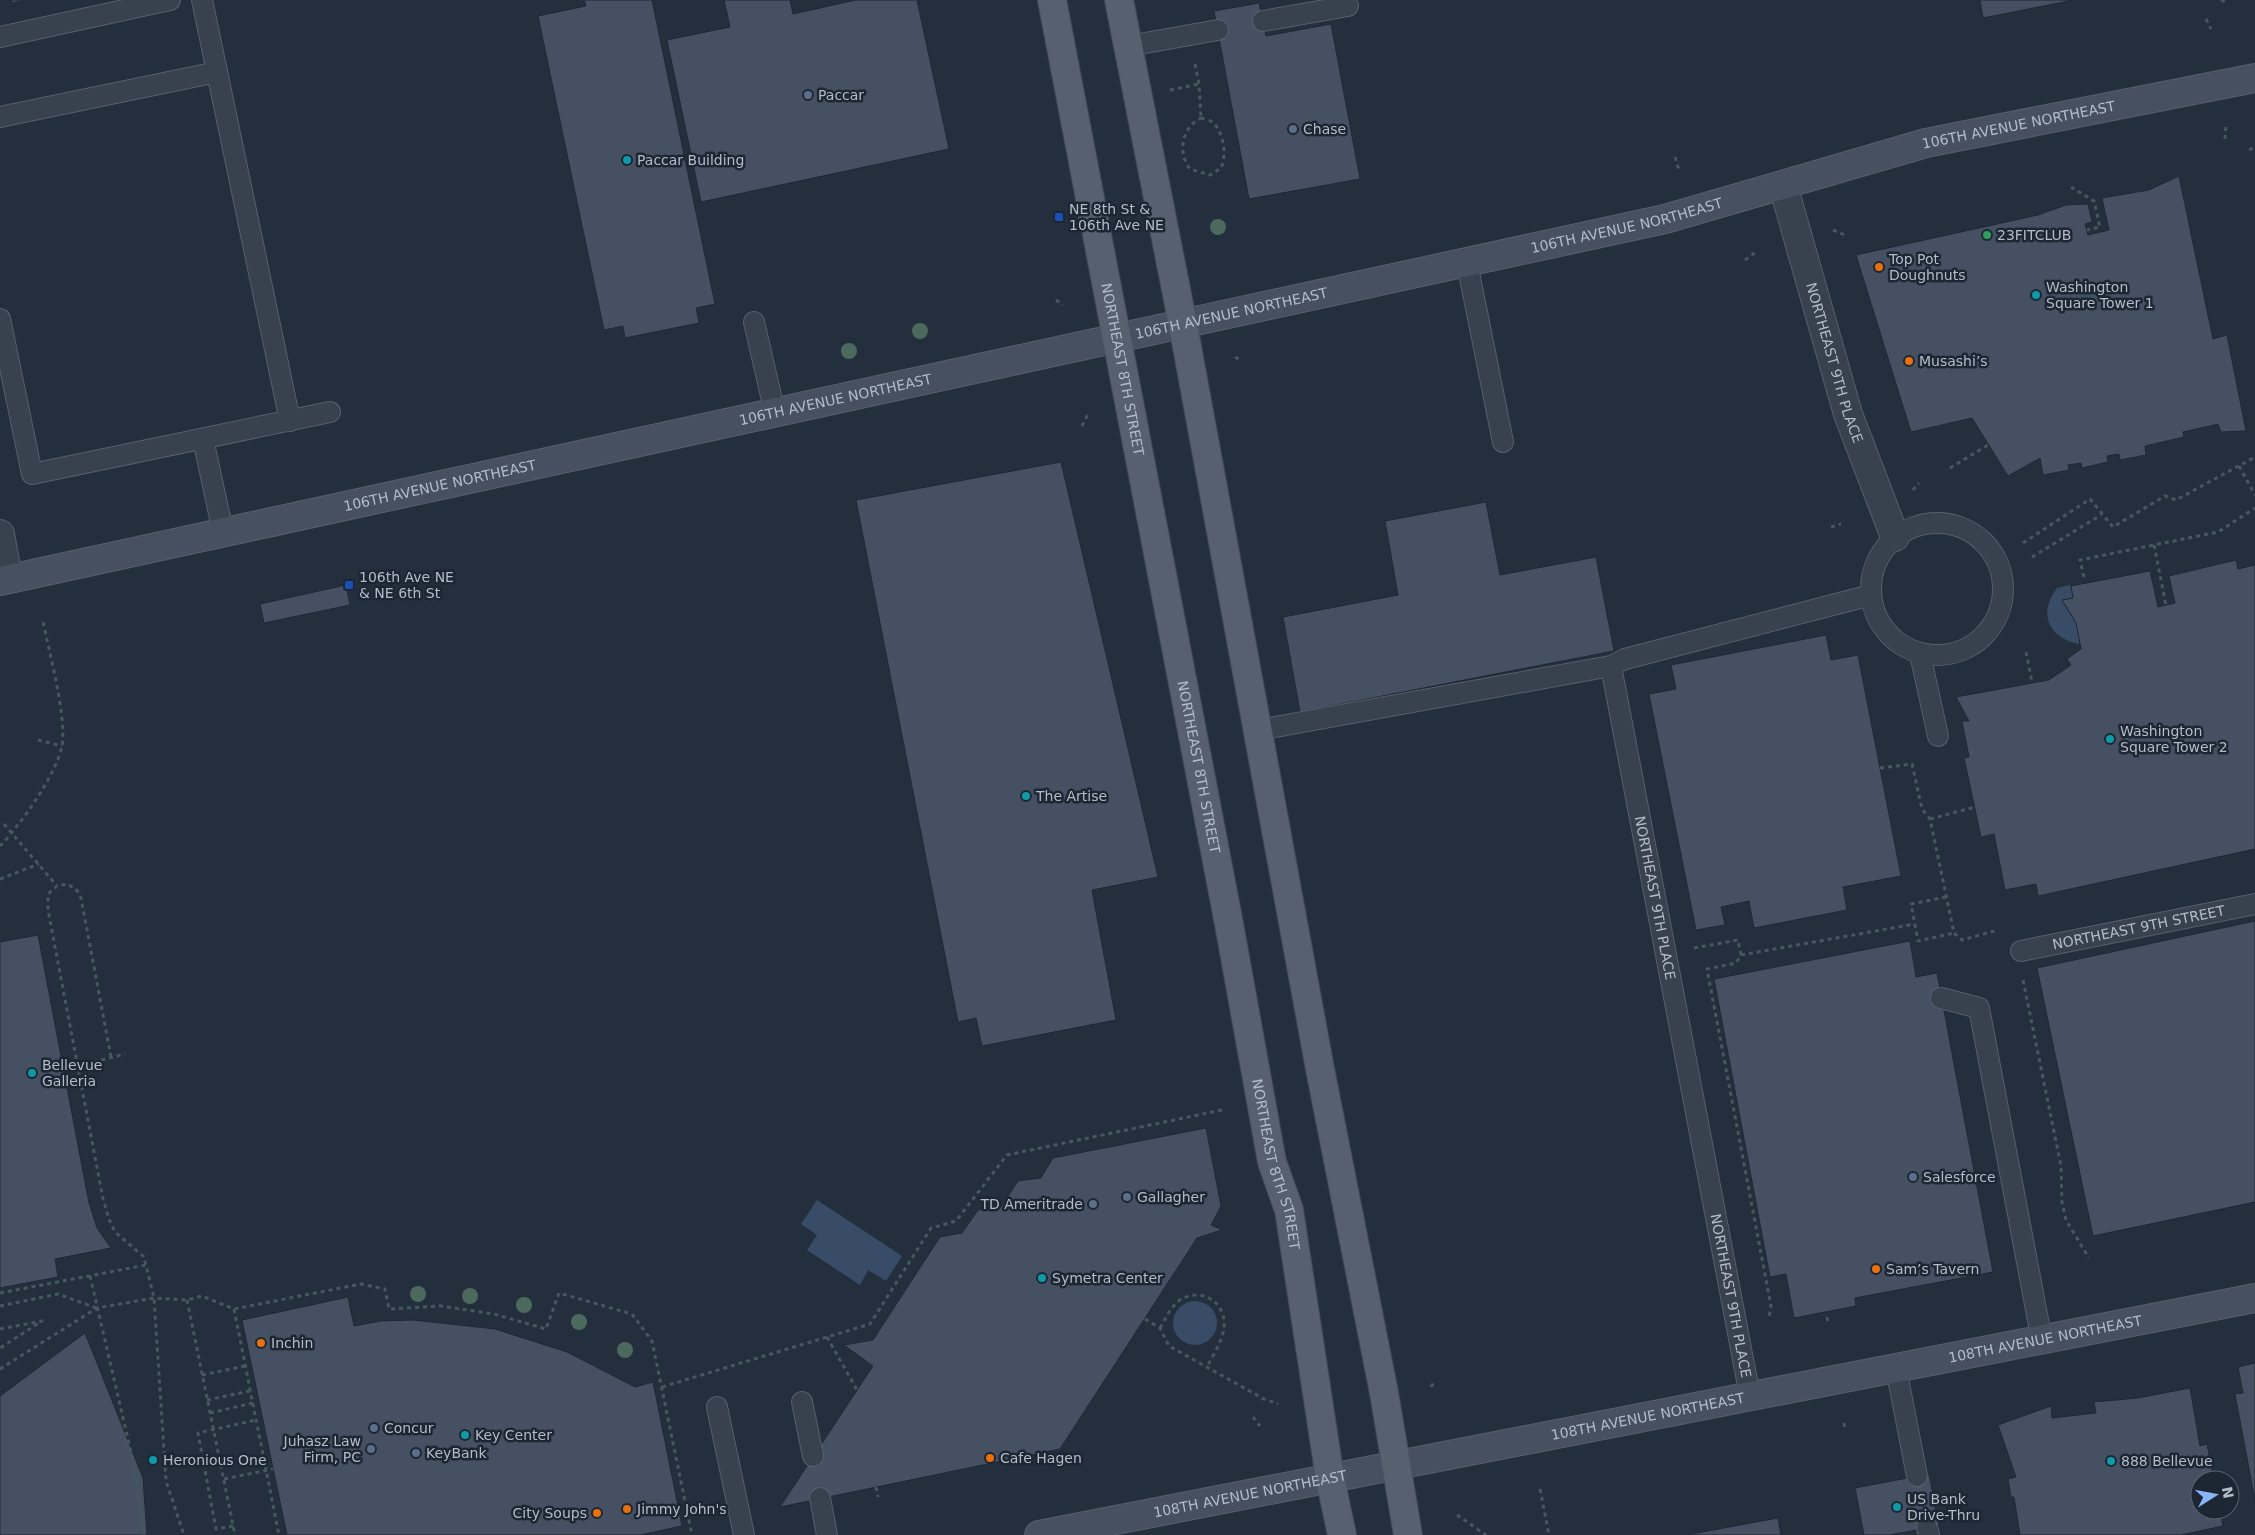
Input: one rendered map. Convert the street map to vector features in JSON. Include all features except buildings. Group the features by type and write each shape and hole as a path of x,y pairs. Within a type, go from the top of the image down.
{"main road":[{"name":"NORTHEAST 8TH STREET","path":"1052,0 1229,924 1272,1162 1290,1210 1330,1478 1342,1535"},
{"path":"1119,0 1183,325 1320,1069 1384,1393 1408,1535"}],"street":[{"name":"106TH AVENUE NORTHEAST","path":"4,580 1116,340 1665,219 1926,143 2255,78"},
{"name":"NORTHEAST 9TH PLACE","path":"1783,185 1848,414 1895,538"},
{"path":"0,534 4,580"},
{"name":"108TH AVENUE NORTHEAST","path":"1039,1535 2255,1298"}],"lane":[{"path":"0,37 170,0"},
{"path":"202,0 290,421"},
{"path":"1263,21 1348,6"},
{"path":"1128,46 1218,30"},
{"path":"0,117 218,72"},
{"path":"1467,263 1503,442"},
{"path":"0,319 32,474 330,412"},
{"path":"754,322 775,413"},
{"path":"203,439 223,532"},
{"path":"1941,523 1964,529 1985,543 1998,563 2003,587 1999,612 1987,633 1968,648 1944,655 1920,654 1900,645 1886,631 1875,613 1871,595 1873,572 1881,553 1895,538 1917,526 1941,523"},
{"path":"1258,730 1611,666 1625,659 1871,595"},
{"path":"1920,654 1938,736"},
{"name":"NORTHEAST 9TH PLACE","path":"1611,666 1750,1396"},
{"name":"NORTHEAST 9TH STREET","path":"2021,951 2255,904"},
{"path":"1941,998 1979,1008 2042,1341"},
{"path":"1896,1368 1917,1476"},
{"path":"802,1402 813,1456"},
{"path":"717,1407 744,1535"},
{"path":"820,1498 827,1535"}],"path":[{"path":"2221,0 2228,3"},
{"path":"2206,19 2212,29"},
{"path":"1161,92 1199,84 1201,118"},
{"path":"1201,118 1212,122 1219,132 1225,153 1221,168 1210,175 1190,169 1182,143 1184,135 1192,123 1201,118"},
{"path":"2225,139 2226,124"},
{"path":"2249,150 2255,146"},
{"path":"1675,157 1679,170"},
{"path":"2071,187 2094,201 2100,227 2086,230"},
{"path":"1833,230 1847,236"},
{"path":"1745,260 1756,252"},
{"path":"1056,300 1063,305"},
{"path":"1235,358 1242,361"},
{"path":"1082,426 1089,412"},
{"path":"1950,468 1988,445"},
{"path":"2023,543 2090,500 2100,515 2112,527 2165,496 2176,500 2255,457"},
{"path":"2239,466 2255,494"},
{"path":"2084,577 2080,560 2218,532 2255,508"},
{"path":"2032,557 2100,515"},
{"path":"1831,527 1841,524"},
{"path":"2154,545 2166,605"},
{"path":"0,846 12,833 44,787 62,746 62,722 43,621"},
{"path":"2026,652 2032,682"},
{"path":"38,740 62,746"},
{"path":"1880,768 1912,764 1922,809 1930,819 1954,933 1962,940 2007,929"},
{"path":"1930,819 1975,807"},
{"path":"4,824 57,886"},
{"path":"0,879 39,864"},
{"path":"110,1057 81,898 76,889 66,884 57,886 48,894 48,910 103,1200 108,1219 116,1232 143,1256 154,1298 166,1481 184,1535"},
{"path":"1946,897 1911,904 1918,940 1954,933"},
{"path":"1741,955 1915,924"},
{"path":"1697,947 1738,940 1741,955 1736,963 1707,969 1771,1306 1769,1317"},
{"path":"2021,951 2022,977 2061,1166 2062,1202 2066,1220 2089,1258"},
{"path":"78,1066 125,1054"},
{"path":"662,1387 870,1324 930,1228 956,1222 1007,1155 1222,1110"},
{"path":"0,1293 146,1265"},
{"path":"90,1276 138,1478 143,1535"},
{"path":"0,1370 97,1308 154,1298 187,1300 202,1296 234,1308 361,1284 385,1289 389,1308 441,1306 494,1314 546,1329 560,1293 632,1314 652,1341 692,1535"},
{"path":"0,1306 58,1294 97,1308"},
{"path":"1160,1328 1174,1305 1182,1299 1204,1296 1212,1298 1219,1305 1223,1315 1224,1326 1221,1340 1207,1367"},
{"path":"187,1300 235,1535"},
{"path":"234,1308 279,1535"},
{"path":"1827,1317 1828,1323"},
{"path":"1145,1319 1160,1328 1169,1346 1264,1399 1278,1404"},
{"path":"0,1329 42,1321 0,1348"},
{"path":"827,1337 857,1390"},
{"path":"202,1375 245,1366"},
{"path":"1431,1387 1434,1382"},
{"path":"207,1400 250,1391"},
{"path":"210,1413 253,1403"},
{"path":"1253,1417 1260,1426"},
{"path":"233,1526 216,1529 198,1433 256,1420"},
{"path":"1844,1423 1845,1428"},
{"path":"224,1479 273,1468"},
{"path":"876,1487 878,1497"},
{"path":"1540,1489 1549,1535"},
{"path":"1457,1515 1486,1535"}],"water":[{"path":"2070,585 2073,598 2062,601 2076,623 2080,643 2078,644 2059,636 2049,623 2047,615 2051,597 2057,588"},
{"path":"817,1200 902,1256 886,1281 868,1270 860,1285 807,1250 817,1235 801,1224"},
{"path":"1199,1301 1211,1307 1216,1314 1216,1332 1211,1339 1204,1344 1191,1345 1183,1342 1176,1335 1173,1319 1176,1311 1183,1304"}],"place":[{"name":"Paccar","path":"808,95"},
{"name":"Chase","path":"1293,129"},
{"name":"Paccar Building","path":"627,160"},
{"name":"NE 8th St & 106th Ave NE","path":"1059,217"},
{"name":"23FITCLUB","path":"1987,235"},
{"name":"Top Pot Doughnuts","path":"1879,267"},
{"name":"Washington Square Tower 1","path":"2036,295"},
{"name":"Musashi’s","path":"1909,361"},
{"name":"106th Ave NE & NE 6th St","path":"349,585"},
{"name":"Washington Square Tower 2","path":"2110,739"},
{"name":"The Artise","path":"1026,796"},
{"name":"Bellevue Galleria","path":"32,1073"},
{"name":"Salesforce","path":"1913,1177"},
{"name":"Gallagher","path":"1127,1197"},
{"name":"TD Ameritrade","path":"1093,1204"},
{"name":"Sam’s Tavern","path":"1876,1269"},
{"name":"Symetra Center","path":"1042,1278"},
{"name":"Inchin","path":"261,1343"},
{"name":"Concur","path":"374,1428"},
{"name":"Key Center","path":"465,1435"},
{"name":"Juhasz Law Firm, PC","path":"371,1449"},
{"name":"KeyBank","path":"416,1453"},
{"name":"Cafe Hagen","path":"990,1458"},
{"name":"Heronious One","path":"153,1460"},
{"name":"888 Bellevue","path":"2111,1461"},
{"name":"US Bank Drive-Thru","path":"1897,1507"},
{"name":"Jimmy John's","path":"627,1509"},
{"name":"City Soups","path":"597,1513"}]}
